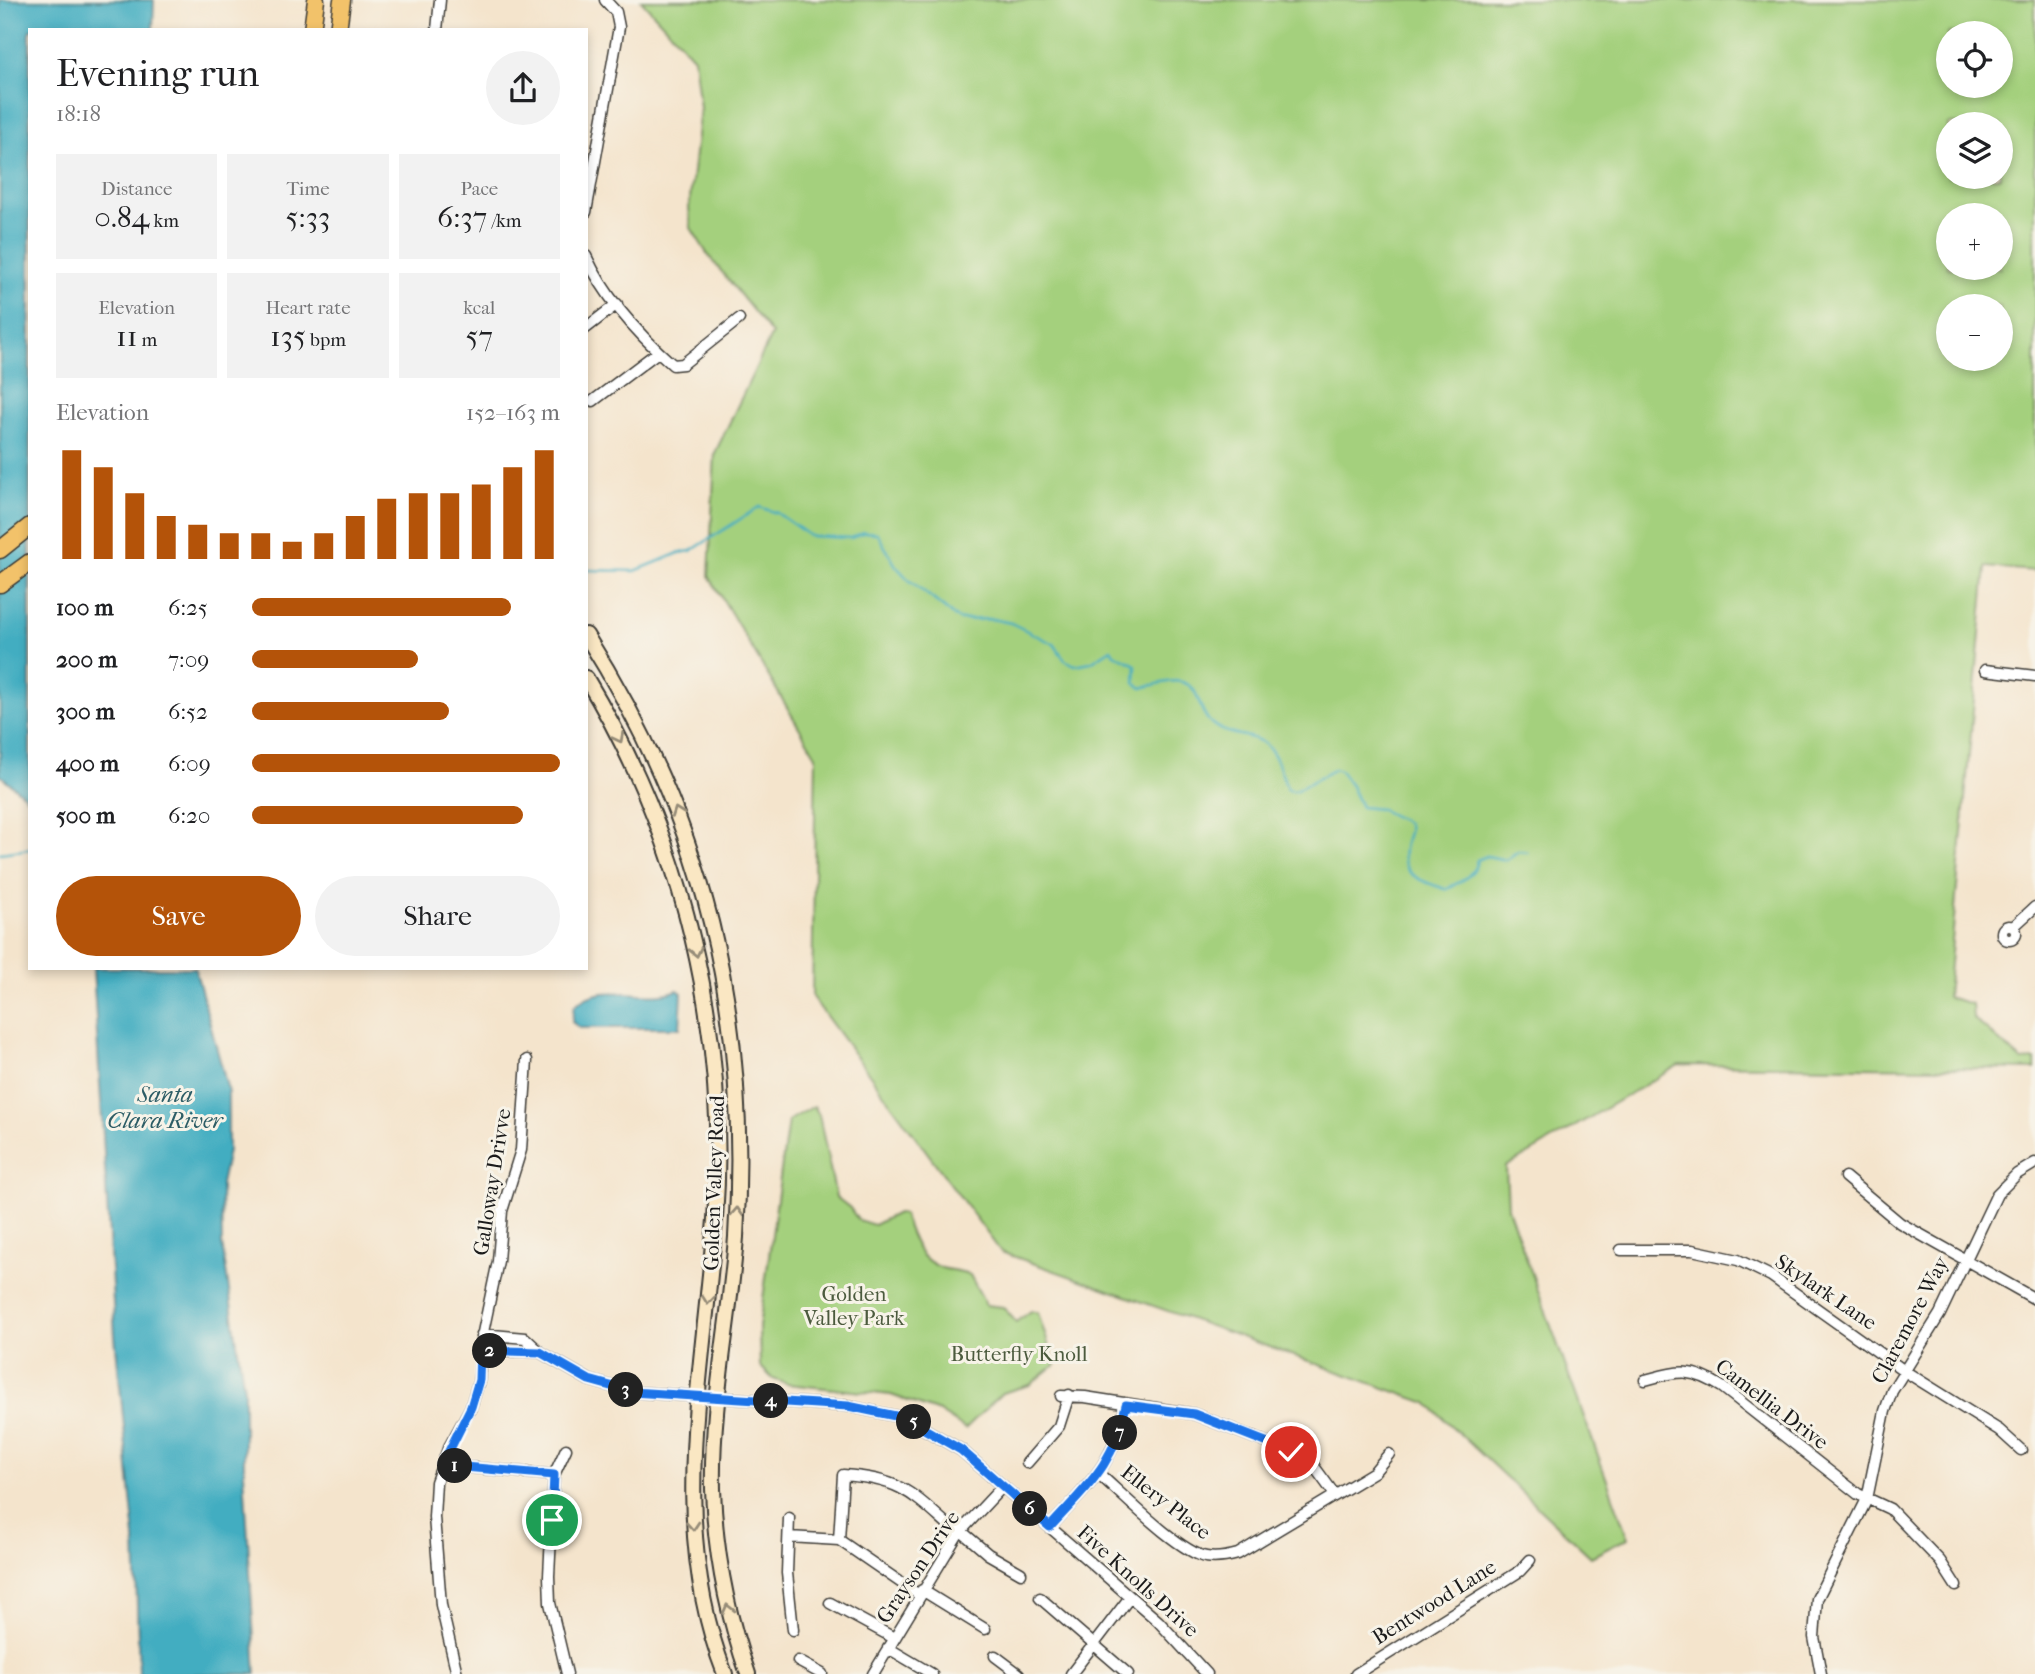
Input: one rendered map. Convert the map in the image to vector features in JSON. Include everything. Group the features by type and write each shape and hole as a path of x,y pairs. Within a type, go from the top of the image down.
{"main road":[{"path":"312,28 316,0"},
{"path":"338,28 342,0"},
{"path":"0,550 28,528"},
{"path":"0,584 28,563"},
{"name":"Golden Valley Road","path":"588,638 622,694 675,807 699,877 727,996 738,1092 740,1158 736,1240 713,1487 717,1550 728,1606 748,1674"},
{"name":"Golden Valley Road","path":"588,682 629,757 671,862 695,946 708,1017 716,1093 718,1168 692,1484 695,1545 703,1600 725,1674"}],"street":[{"path":"438,28 440,0"},
{"path":"588,201 619,27 616,12 605,0"},
{"path":"588,260 598,282 658,352 673,365 683,364 740,319"},
{"path":"588,326 617,304"},
{"path":"593,401 658,352"},
{"path":"1985,670 2035,676"},
{"path":"2013,927 2035,907"},
{"name":"Galloway Drivve","path":"457,1674 441,1605 436,1563 436,1482 471,1407 479,1380 482,1334 499,1261 502,1210 521,1150 527,1060"},
{"name":"Claremore Way","path":"1821,1674 1814,1636 1817,1599 1867,1499 1885,1411 1892,1391 1940,1314 1997,1194 2017,1174 2035,1163"},
{"path":"1846,1177 1900,1223 2035,1299"},
{"name":"Skylark Lane","path":"1621,1250 1692,1250 1738,1259 1771,1276 1906,1372 1999,1430 2021,1450"},
{"name":"Five Knolls Drive","path":"482,1334 525,1338 540,1352 589,1380 632,1392 848,1406 905,1418 961,1450 1158,1621 1207,1674"},
{"path":"480,1350 540,1352"},
{"name":"Camellia Drive","path":"1645,1380 1684,1370 1701,1374 1867,1499 1889,1509 1940,1562 1956,1586"},
{"path":"1027,1463 1059,1426 1065,1396 1194,1414 1291,1452 1313,1465 1335,1495"},
{"path":"1050,1527 1098,1474 1120,1437 1126,1405"},
{"path":"566,1449 554,1475 550,1603 567,1674"},
{"name":"Ellery Place","path":"1098,1474 1185,1548 1203,1557 1218,1559 1238,1554 1374,1472 1389,1454"},
{"path":"442,1465 554,1475"},
{"path":"839,1540 844,1475 888,1480 988,1554 1021,1573"},
{"name":"Grayson Drive","path":"873,1674 920,1593 960,1533 1003,1486"},
{"path":"789,1518 788,1583 793,1630"},
{"path":"789,1537 839,1540 920,1593 985,1629"},
{"name":"Bentwood Lane","path":"1356,1674 1520,1571 1530,1560"},
{"path":"1071,1674 1130,1597"},
{"path":"1040,1598 1128,1674"},
{"path":"831,1603 894,1638"},
{"path":"888,1648 932,1674"},
{"path":"995,1656 1019,1674"},
{"path":"798,1661 822,1674"}],"green space":[{"path":"641,0 2035,0 2035,571 1986,567 1947,997 1972,1004 1973,1018 2022,1061 2035,1060 2035,1069 1679,1065 1506,1167 1508,1208 1628,1538 1591,1557 1427,1403 1001,1252 812,997 816,756 709,576 715,453 772,334 708,255 691,228 689,208 700,108 694,58"},
{"name":"Golden Valley Park","path":"814,1106 819,1115 836,1197 850,1208 858,1220 874,1225 897,1213 903,1214 912,1239 926,1259 942,1268 970,1275 986,1305 1003,1307 1016,1322 1031,1311 1038,1313 1055,1365 1030,1385 1002,1393 965,1429 939,1412 891,1395 787,1384 773,1379 760,1366 759,1327 788,1121"}],"water":[{"path":"0,0 154,0 153,28 28,28 28,798 0,775"},
{"name":"Santa Clara River","path":"93,970 196,970 228,1090 228,1151 221,1184 222,1244 244,1389 244,1472 256,1674 139,1674 135,1538 115,1336"},
{"path":"678,990 682,993 680,1028 580,1028 572,1022 574,1006 599,994 665,994"}],"waterway":[{"path":"588,570 635,571 679,553 691,551 759,507 777,513 810,536 851,538 864,532 877,533 896,566 908,579 959,620 992,619 1011,623 1054,644 1065,660 1075,665 1091,662 1111,649 1114,654 1136,665 1135,683 1142,688 1172,681 1186,683 1192,687 1204,713 1217,728 1254,739 1271,750 1288,790 1295,791 1335,769 1341,772 1361,807 1380,809 1407,823 1409,829 1404,861 1411,874 1426,882 1445,889 1470,875 1477,860 1487,856 1506,860 1518,851 1528,852"},
{"path":"0,853 28,849"}],"route":[{"path":"552,1520 554,1475 442,1465 471,1407 479,1380 480,1350 540,1352 589,1380 632,1392 848,1406 905,1418 932,1431 961,1450 1050,1527 1110,1458 1120,1437 1126,1405 1194,1414 1291,1452"}],"park label":[{"name":"Butterfly Knoll","path":"1019,1354"}]}
